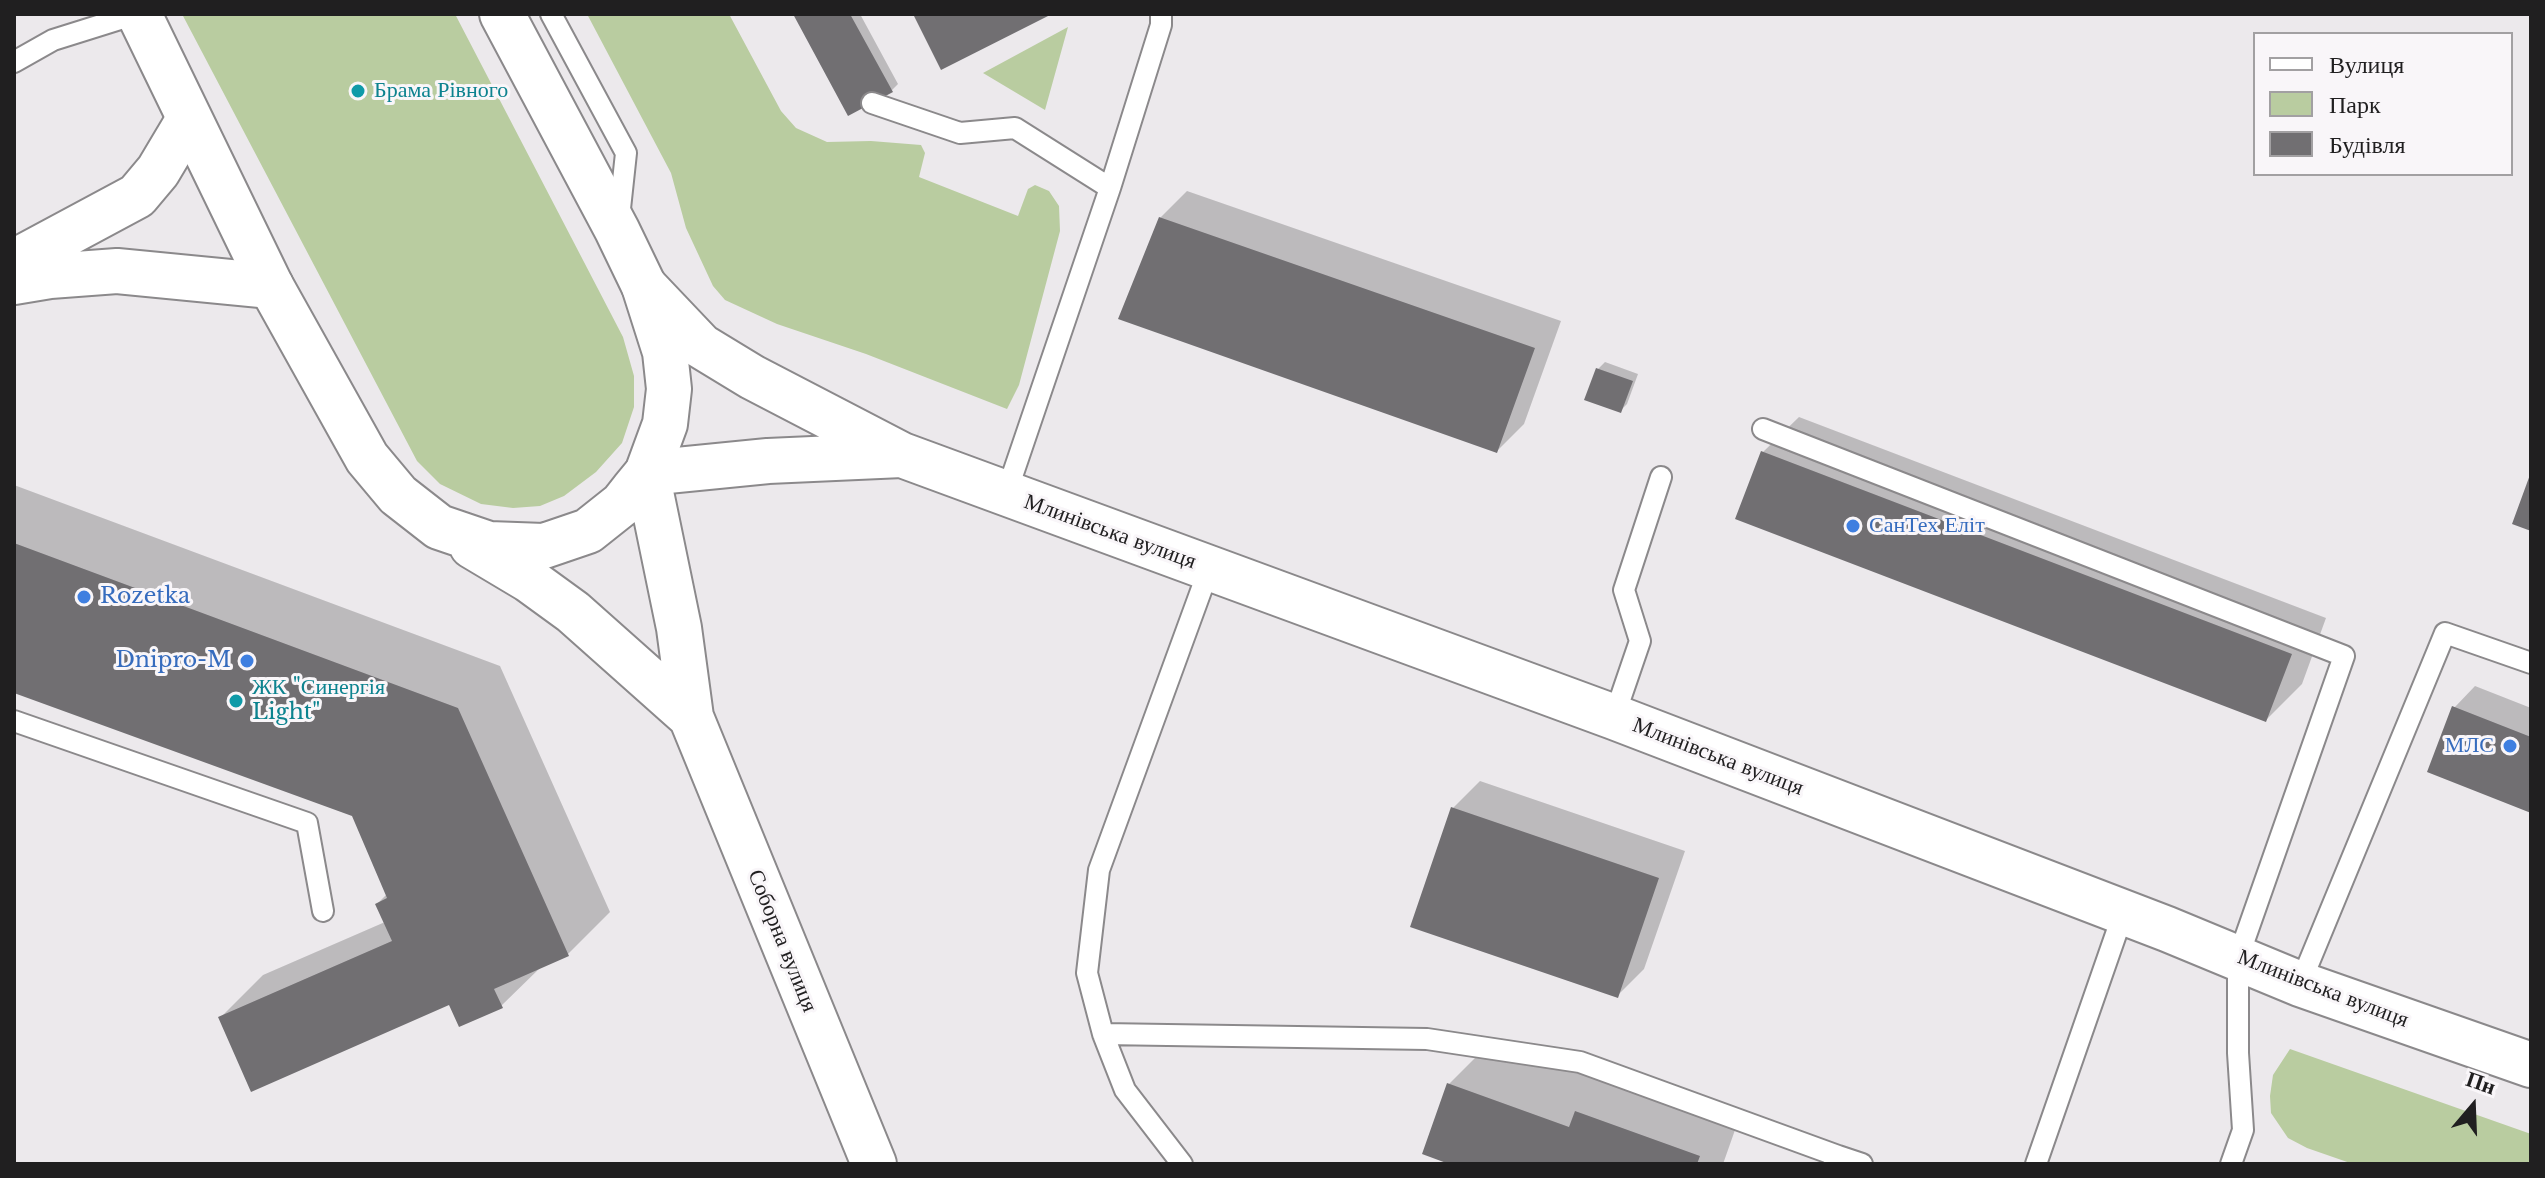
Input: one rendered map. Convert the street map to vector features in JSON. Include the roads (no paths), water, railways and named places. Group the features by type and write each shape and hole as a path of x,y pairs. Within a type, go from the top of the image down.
{"main road":[{"path":"138,14 271,286 367,458 398,495 439,527 489,544 544,546 588,531 622,504 647,473 665,424 669,389 665,352 644,286 502,14"},
{"path":"14,262 137,196 158,171 189,119"},
{"path":"14,282 117,271 271,286"},
{"name":"Млинівська вулиця","path":"644,286 701,346 752,377 902,455 1614,717 2300,984 2531,1065"},
{"name":"Млинівська вулиця","path":"647,473 768,461 902,455"},
{"name":"Соборна вулиця","path":"647,473 679,628 691,717 874,1164"},
{"name":"Соборна вулиця","path":"439,527 529,580 573,612 691,717"}],"lane":[{"path":"14,62 53,40 138,14"},
{"path":"551,14 626,153 617,230"},
{"path":"1006,494 1110,188 1161,25 1161,14"},
{"path":"872,103 960,133 1015,128 1110,188"},
{"path":"1763,429 2344,656 2238,958 2238,1053 2243,1130 2231,1164"},
{"path":"1614,717 1640,641 1624,590 1661,477"},
{"path":"1182,1164 1125,1090 1103,1034 1087,973 1099,870 1209,569"},
{"path":"2300,984 2445,633 2531,663"},
{"path":"14,721 307,823 323,911"},
{"path":"2036,1164 2123,914"},
{"path":"1103,1034 1427,1039 1580,1062 1836,1160 1862,1164"}],"place":[{"name":"Брама Рівного","path":"358,91"},
{"name":"СанТех Еліт","path":"1853,526"},
{"name":"Rozetka","path":"84,597"},
{"name":"Dnipro-M","path":"247,661"},
{"name":"ЖК \"Синергія Light\"","path":"236,701"},
{"name":"МЛС","path":"2510,746"}]}
